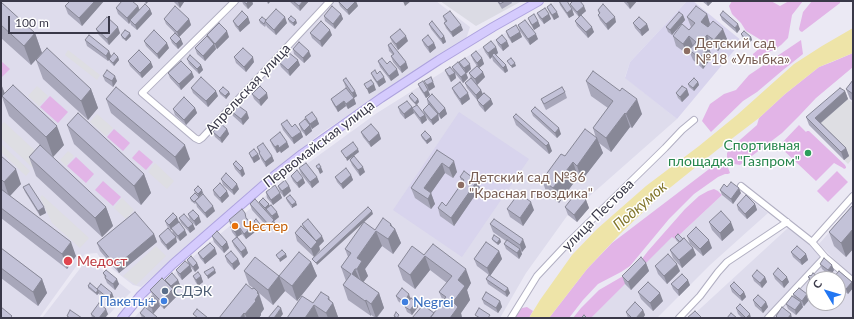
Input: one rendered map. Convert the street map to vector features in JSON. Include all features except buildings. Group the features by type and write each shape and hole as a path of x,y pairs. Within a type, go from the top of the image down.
{"street":[{"name":"Апрельская улица","path":"235,1 142,93 199,140 330,1"},
{"name":"Первомайская улица","path":"122,318 141,295 167,269 262,186 302,154 381,98 439,60 539,1"},
{"name":"улица Пестова","path":"511,318 537,276 566,245 682,130 694,120"},
{"path":"741,186 812,242 825,257 853,281"},
{"path":"812,242 853,196"},
{"path":"679,318 700,296 727,262 787,222"},
{"path":"768,318 825,257"}],"shaded area":[{"path":"1,1 436,1 470,27 466,39 321,133 248,192 141,287 133,285 102,261 97,253 85,254 39,318 1,318"},
{"path":"440,1 522,1 476,26"},
{"path":"556,1 687,1 630,62 625,77 677,119 567,216 526,273 500,318 134,318 175,272 282,182 377,113"},
{"name":"Детский сад №18 «Улыбка»","path":"687,1 693,1 742,41 677,119 625,78 630,62"},
{"path":"732,1 771,1 780,6 789,1 803,1 792,15 788,38 774,50 753,59 753,54 760,48 761,40 746,31 741,23 732,14 729,6"},
{"path":"812,1 840,1 840,3 802,32 799,29 803,12"},
{"path":"801,40 803,54 757,92 743,101 711,132 702,121 710,104 724,94 736,90 749,75"},
{"path":"68,50 100,75 97,80 65,55"},
{"path":"853,53 853,67 816,98 782,133 740,165 730,162 727,157 727,153 730,149 757,125 759,118 785,94 819,67"},
{"path":"1,61 10,69 2,77 1,76"},
{"path":"37,86 48,96 39,106 28,96"},
{"path":"843,95 853,103 853,158 848,164 809,125"},
{"path":"50,96 68,112 58,123 40,107"},
{"name":"Детский сад №36 \"Красная гвоздика\"","path":"459,112 529,159 462,257 393,210"},
{"path":"97,114 113,128 106,136 90,122"},
{"path":"4,122 43,158 33,168 1,138 1,125"},
{"name":"Спортивная площадка \"Газпром\"","path":"799,125 806,132 809,131 845,165 846,168 844,169 834,163 816,181 779,146"},
{"path":"114,129 130,143 123,151 107,137"},
{"path":"1,144 30,171 26,176 1,152"},
{"path":"139,150 153,162 146,170 132,158"},
{"path":"68,151 74,156 66,166 60,160"},
{"path":"76,157 94,174 86,183 67,166"},
{"path":"721,160 727,165 730,173 718,177 694,194 669,219 630,266 598,284 569,318 549,318 587,269 612,243"},
{"path":"155,163 174,181 167,189 148,172"},
{"path":"837,171 848,182 828,202 817,191"},
{"path":"103,181 121,197 113,206 95,190"},
{"path":"714,189 722,195 675,239 672,237 591,318 573,318 599,290 630,272 685,209 699,196"},
{"path":"741,193 768,213 710,265 657,318 591,318 672,236 675,239 722,195 733,204"},
{"path":"42,195 89,238 80,248 52,223 40,197"},
{"path":"122,198 134,210 126,219 114,208"},
{"path":"853,205 853,276 819,244"},
{"path":"789,227 810,245 820,257 763,318 690,318"},
{"path":"156,246 166,256 136,285 123,276"},
{"path":"85,262 92,262 131,292 106,318 42,318"},
{"path":"824,262 834,271 816,271"},
{"path":"846,281 853,287 853,318 773,318 806,282 806,311 846,311"},
{"path":"527,307 533,311 529,318 514,318 522,308"}],"water":[{"name":"Подкумок","path":"853,28 853,53 819,67 785,94 759,118 661,195 621,233 587,269 549,318 529,318 572,255 597,229 646,186 737,115 794,64"}],"place":[{"name":"Детский сад №18 «Улыбка»","path":"687,51"},
{"name":"Спортивная площадка \"Газпром\"","path":"808,153"},
{"name":"Детский сад №36 \"Красная гвоздика\"","path":"461,185"},
{"name":"Честер","path":"235,226"},
{"name":"Медост","path":"68,261"},
{"name":"СДЭК","path":"165,291"},
{"name":"Пакеты+","path":"164,301"},
{"name":"Negrei","path":"405,302"}]}
